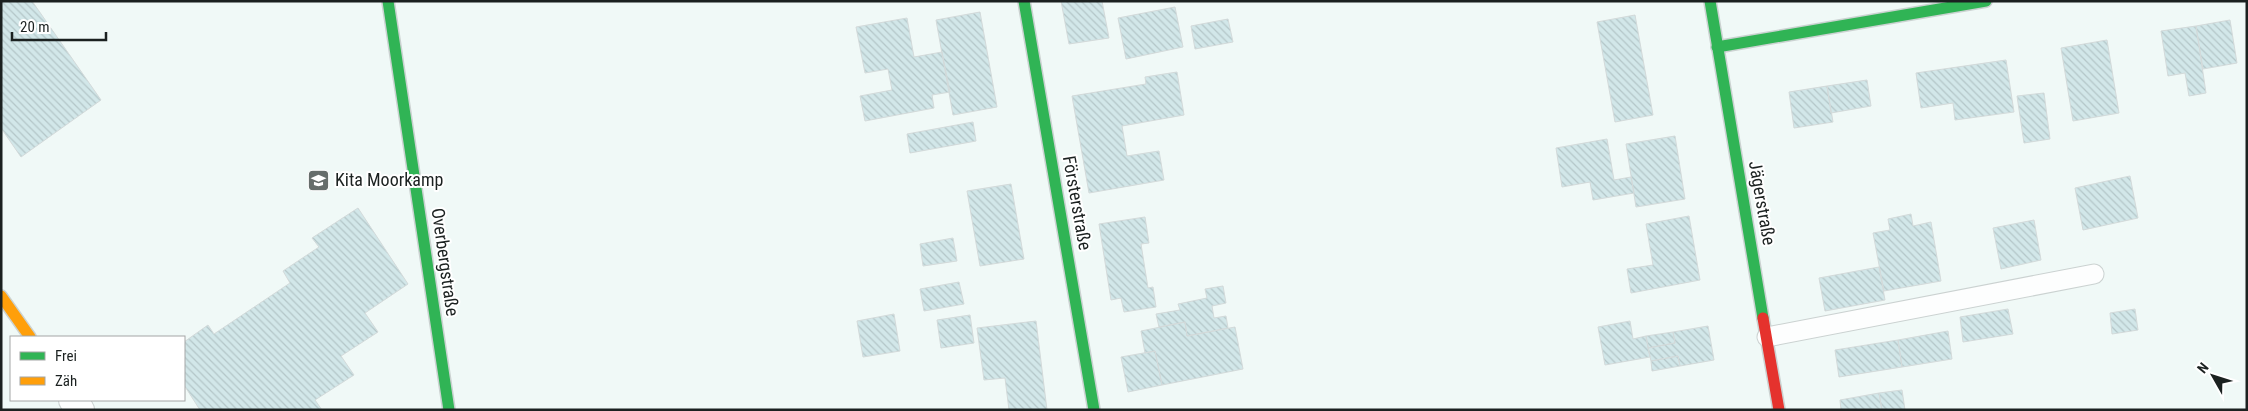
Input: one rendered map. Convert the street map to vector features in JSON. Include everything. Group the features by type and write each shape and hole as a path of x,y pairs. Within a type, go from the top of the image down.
{"street":[{"name":"Overbergstraße","path":"388,1 449,410"},
{"name":"Försterstraße","path":"1024,1 1094,410"},
{"name":"Jägerstraße","path":"1710,1 1779,410"},
{"path":"1718,47 1986,1"},
{"path":"1,296 29,336"}],"lane":[{"path":"1767,337 2094,274"}],"building":[{"path":"1,1 32,1 101,100 21,157 1,128"},
{"path":"1061,1 1102,1 1109,38 1069,44"},
{"path":"1175,7 1183,47 1126,59 1118,18"},
{"path":"980,12 997,107 953,115 936,20"},
{"path":"1635,15 1653,115 1615,122 1597,22"},
{"path":"907,18 914,57 942,52 950,92 932,95 934,108 865,121 860,96 892,90 888,69 865,73 856,27"},
{"path":"1228,19 1233,42 1195,49 1191,26"},
{"path":"2230,20 2237,63 2203,69 2196,26"},
{"path":"2196,26 2206,93 2189,96 2185,73 2168,76 2161,31"},
{"path":"2107,40 2119,113 2073,121 2061,48"},
{"path":"2006,60 2014,112 1955,120 1953,103 1921,108 1916,73"},
{"path":"1177,72 1184,115 1122,126 1127,156 1159,151 1164,180 1089,193 1072,96 1146,84 1145,77"},
{"path":"1867,80 1871,106 1831,113 1827,86"},
{"path":"1827,86 1833,122 1794,128 1789,92"},
{"path":"2044,93 2050,139 2024,143 2017,96"},
{"path":"973,122 976,141 910,153 907,134"},
{"path":"1675,136 1685,199 1636,207 1626,144"},
{"path":"1607,139 1614,180 1631,177 1634,193 1593,200 1590,182 1562,187 1556,148"},
{"path":"2130,176 2138,218 2083,230 2075,188"},
{"path":"1011,184 1024,259 980,266 967,191"},
{"path":"358,208 408,284 365,313 378,332 341,356 354,375 315,400 322,410 200,410 185,387 185,341 208,325 214,334 290,283 283,271 319,247 312,238"},
{"path":"1911,214 1913,226 1931,222 1941,281 1884,291 1873,233 1890,230 1888,219"},
{"path":"1689,216 1700,280 1631,293 1627,269 1653,265 1646,224"},
{"path":"1145,217 1149,243 1141,244 1148,288 1153,287 1156,307 1124,312 1121,298 1111,300 1099,224"},
{"path":"2034,220 2041,260 2001,269 1993,228"},
{"path":"953,238 957,261 923,266 920,244"},
{"path":"1879,267 1885,300 1825,311 1819,278"},
{"path":"959,282 964,304 924,311 920,289"},
{"path":"1223,286 1226,303 1212,306 1214,318 1226,316 1228,328 1187,336 1185,322 1159,327 1156,314 1180,310 1178,304 1207,298 1205,289"},
{"path":"2008,309 2013,334 1963,342 1960,317"},
{"path":"2135,309 2138,330 2112,334 2110,313"},
{"path":"894,314 900,351 863,357 857,321"},
{"path":"970,315 974,343 941,348 937,320"},
{"path":"1036,321 1047,410 1009,410 1005,378 984,380 977,328"},
{"path":"1630,321 1633,339 1646,336 1650,357 1605,365 1598,327"},
{"path":"1185,322 1187,336 1235,327 1243,369 1162,385 1155,351 1145,353 1141,331"},
{"path":"1708,326 1714,360 1680,366 1678,356 1651,361 1648,348 1675,343 1673,332"},
{"path":"1948,331 1952,359 1902,367 1898,340"},
{"path":"1673,332 1675,343 1648,348 1646,336"},
{"path":"1898,340 1902,367 1839,377 1835,350"},
{"path":"1155,351 1162,385 1128,392 1121,357"},
{"path":"1678,356 1680,366 1652,371 1651,361"},
{"path":"1902,390 1905,410 1882,410 1879,393"},
{"path":"1879,393 1882,410 1841,410 1840,400"}],"traffic: fast":[{"path":"388,1 449,410"},
{"path":"1024,1 1094,410"},
{"path":"1710,1 1763,318"},
{"path":"1717,47 1986,1"}],"traffic: slow":[{"path":"1,296 29,336"}],"traffic: jam":[{"path":"1763,318 1779,410"}],"place":[{"name":"Kita Moorkamp","path":"319,180"}]}
